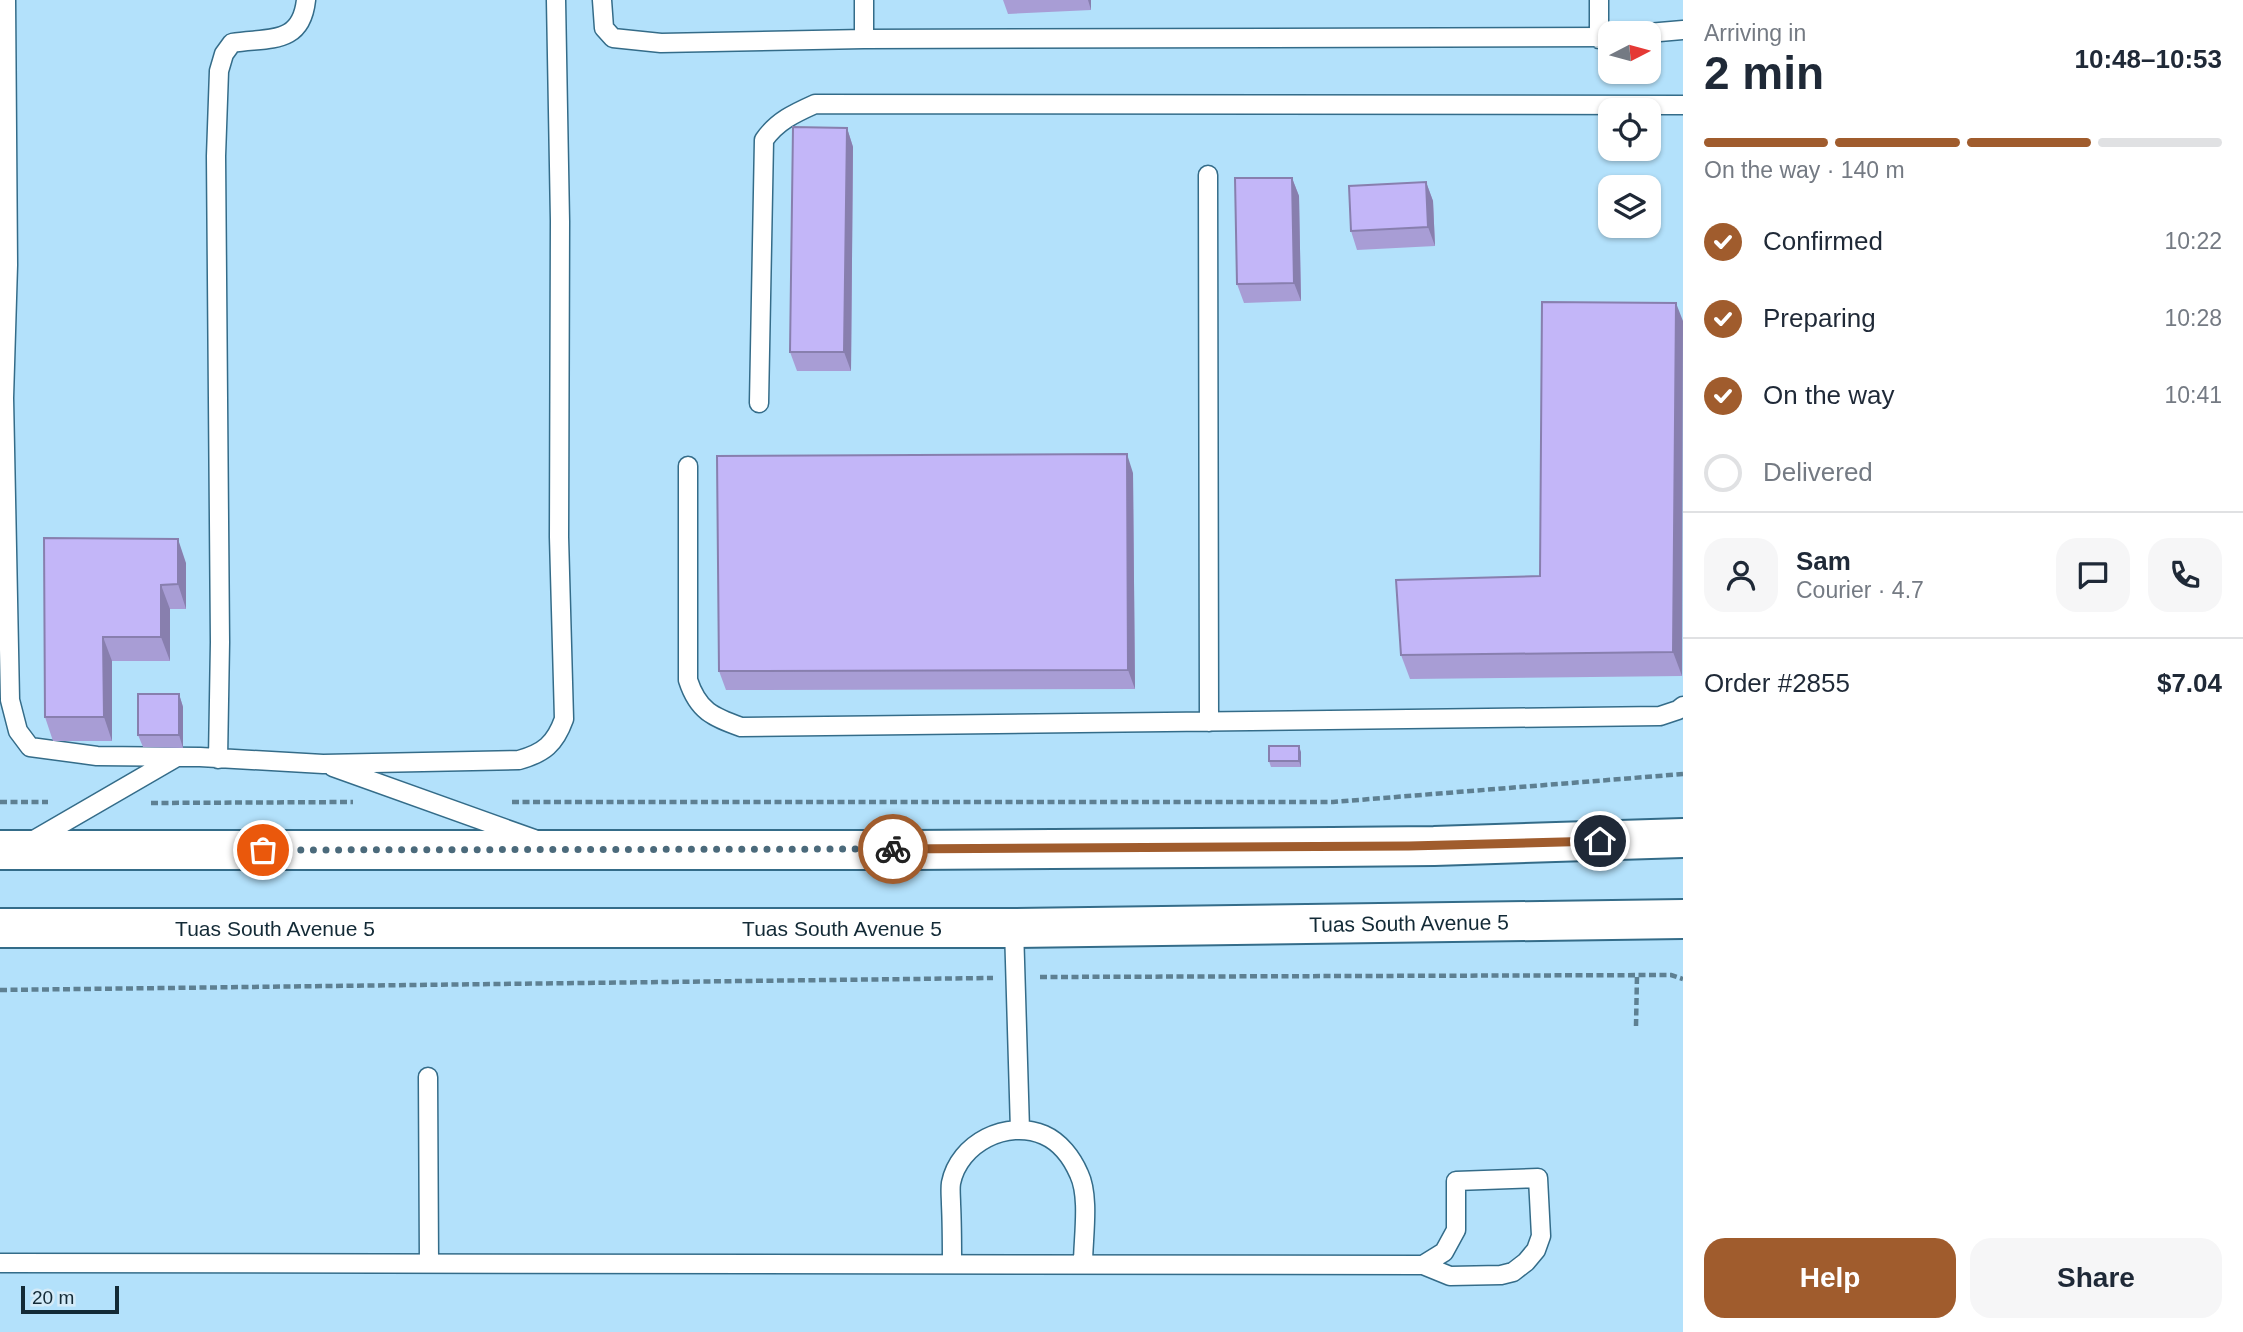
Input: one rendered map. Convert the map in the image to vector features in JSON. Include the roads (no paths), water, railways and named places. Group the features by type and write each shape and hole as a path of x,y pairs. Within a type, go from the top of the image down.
{"street":[{"path":"9,850 912,850 1409,846 1683,838"},
{"name":"Tuas South Avenue 5","path":"0,928 1014,928 1683,919"}],"lane":[{"path":"6,0 8,265 4,398 10,700 18,731 30,747 97,756 323,764 519,760 540,754 564,719 559,537 560,221 556,0"},
{"path":"218,759 220,642 216,156 219,71 224,54 232,43 278,38 296,29 304,16 306,0"},
{"path":"601,0 604,28 612,38 661,43 864,39 1598,38"},
{"path":"864,0 864,39"},
{"path":"1600,0 1602,21"},
{"path":"1661,32 1683,30"},
{"path":"759,403 764,140 772,128 790,115 815,104 1683,105"},
{"path":"1208,175 1209,722"},
{"path":"688,466 688,680 692,692 704,709 715,718 741,727 1660,716 1683,706"},
{"path":"9,850 177,757"},
{"path":"323,764 563,849"},
{"path":"1014,928 1020,1130"},
{"path":"428,1077 429,1263"},
{"path":"952,1264 951,1183 960,1161 976,1144 997,1133 1020,1130 1044,1135 1063,1148 1079,1173 1085,1190 1083,1264"},
{"path":"0,1263 1423,1265 1450,1276 1502,1275 1513,1272 1536,1250 1541,1236 1538,1178 1456,1181 1456,1230 1444,1252 1423,1265"}]}
